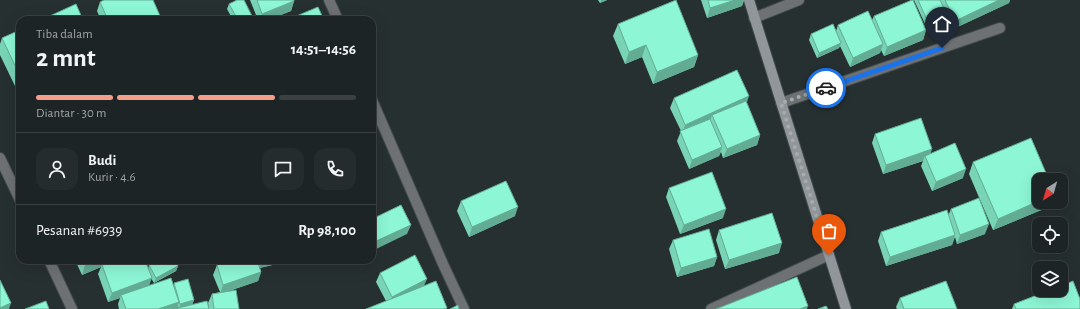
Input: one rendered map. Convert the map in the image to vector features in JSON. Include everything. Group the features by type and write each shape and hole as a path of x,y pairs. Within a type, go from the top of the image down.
{"main road":[{"path":"749,0 846,309"}],"street":[{"path":"329,0 336,16"},
{"path":"754,18 799,0"},
{"path":"781,103 1000,28"},
{"path":"376,109 464,309"},
{"path":"0,158 16,192"},
{"path":"712,309 829,255"},
{"path":"51,264 72,309"}],"building":[{"path":"104,0 153,0 160,16 106,16 100,2"},
{"path":"237,0 244,0 252,16 236,16 229,4"},
{"path":"257,0 294,0 294,1 262,14"},
{"path":"676,0 698,55 657,72 646,45 629,52 618,24"},
{"path":"708,0 735,0 710,8"},
{"path":"912,0 926,30 887,47 874,16"},
{"path":"918,0 940,0 946,12 927,20"},
{"path":"945,0 999,0 955,21"},
{"path":"76,4 81,16 50,16"},
{"path":"318,7 322,16 297,16"},
{"path":"868,11 883,44 853,58 838,25"},
{"path":"833,24 841,43 819,53 811,34"},
{"path":"16,32 16,68 2,38"},
{"path":"737,70 749,96 685,125 674,98"},
{"path":"746,101 760,135 727,149 712,115"},
{"path":"921,118 932,149 886,165 875,134"},
{"path":"710,119 722,147 692,160 680,131"},
{"path":"1031,138 1046,173 1032,173 1032,204 998,219 973,162"},
{"path":"955,143 966,169 936,182 925,156"},
{"path":"712,172 726,209 684,225 669,188"},
{"path":"506,181 518,207 472,227 461,201"},
{"path":"979,198 989,224 960,235 951,209"},
{"path":"401,205 411,225 376,241 376,217"},
{"path":"947,210 955,235 890,257 881,232"},
{"path":"772,213 782,243 729,260 719,230"},
{"path":"709,229 717,257 681,268 673,240"},
{"path":"415,255 427,279 392,297 380,273"},
{"path":"147,264 152,278 112,293 102,265"},
{"path":"177,264 178,266 156,278 149,265"},
{"path":"258,264 261,272 223,285 217,265"},
{"path":"797,277 808,306 800,309 716,309"},
{"path":"171,278 179,302 158,309 126,309 121,295"},
{"path":"188,279 194,300 180,304 174,283"},
{"path":"0,280 11,303 0,308"},
{"path":"436,281 447,308 366,309"},
{"path":"946,281 957,309 904,309 900,298"},
{"path":"1073,281 1080,299 1080,309 1016,309 1014,304 1032,297 1068,297 1068,283"},
{"path":"236,290 239,309 214,309 212,294"},
{"path":"46,301 49,309 25,309"},
{"path":"207,301 209,309 178,309 178,308"},
{"path":"458,305 459,309 450,309"},
{"path":"826,306 828,309 818,309"}],"way so far":[{"path":"826,88 781,103 829,255"}],"route":[{"path":"826,88 942,48"}]}
